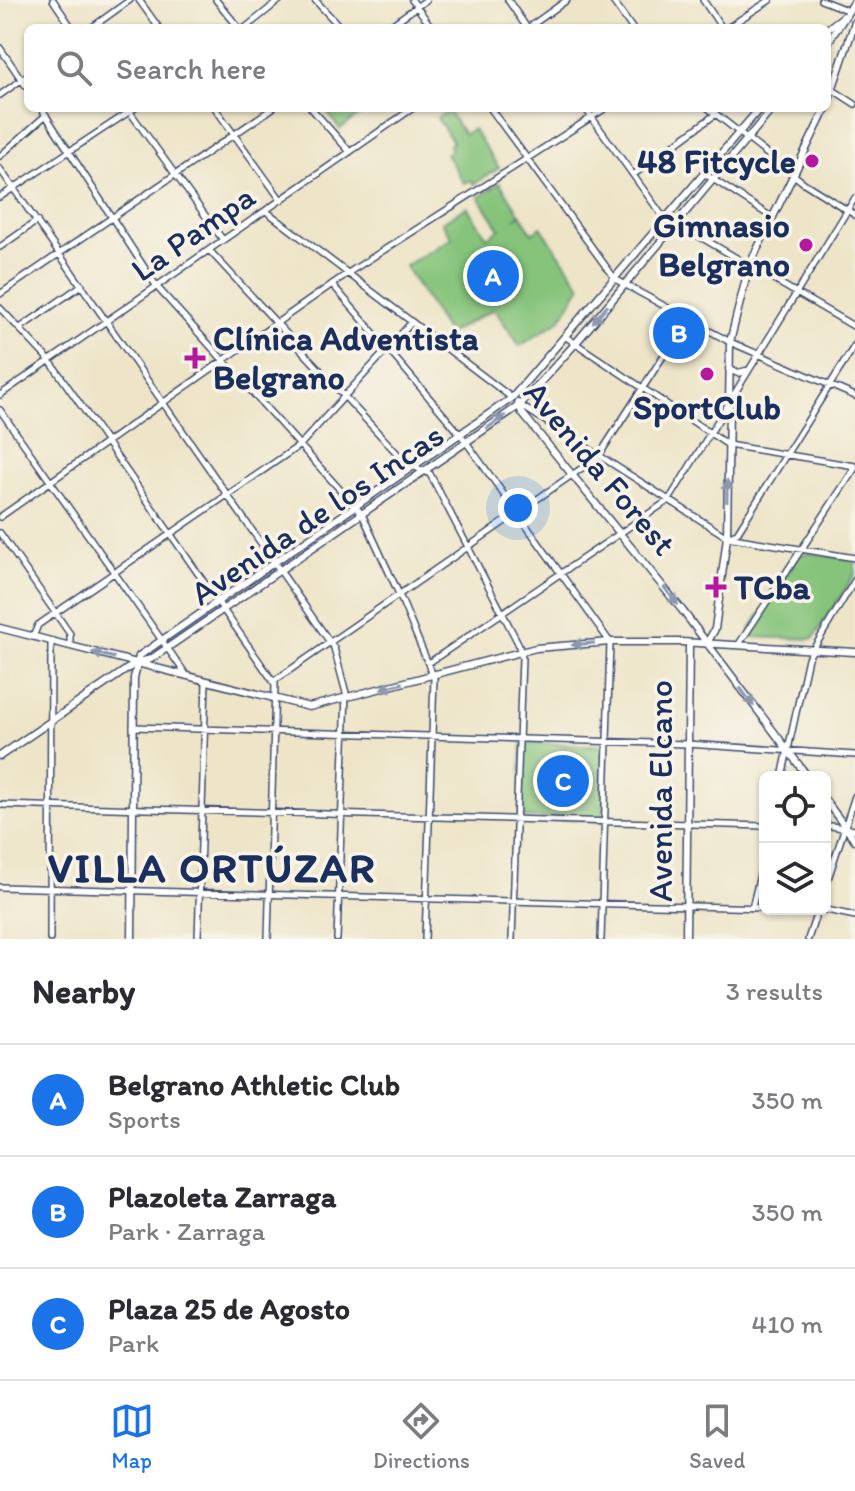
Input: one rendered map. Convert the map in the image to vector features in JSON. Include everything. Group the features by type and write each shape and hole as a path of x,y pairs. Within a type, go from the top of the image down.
{"main road":[{"path":"831,39 855,1"},
{"path":"831,26 848,12"},
{"name":"Avenida Elcano","path":"831,86 855,22"},
{"path":"838,29 842,36 850,36"},
{"path":"831,42 838,40 846,49"},
{"name":"Avenida de los Incas","path":"136,663 139,656 161,640 512,398 756,112"},
{"name":"Avenida de los Incas","path":"0,756 136,663 151,659 520,405 770,112"},
{"name":"Avenida Elcano","path":"707,643 715,629 727,537 730,342 749,266 824,112"},
{"path":"729,369 738,373 746,371"},
{"name":"Avenida Forest","path":"512,398 622,534 804,771"},
{"path":"535,426 536,415"},
{"path":"0,628 309,707 521,650 610,642 739,644 855,652"},
{"name":"Avenida Elcano","path":"686,939 689,643"},
{"path":"132,939 136,663"},
{"path":"831,808 855,840"}],"street":[{"path":"53,0 69,24"},
{"path":"97,24 130,0"},
{"path":"139,0 156,24"},
{"path":"216,0 238,24"},
{"path":"247,24 280,0"},
{"path":"315,0 337,24"},
{"path":"412,0 429,24"},
{"path":"393,24 426,0"},
{"path":"508,0 525,24"},
{"path":"534,24 567,0"},
{"path":"612,0 629,24"},
{"path":"703,0 721,24"},
{"path":"731,24 770,0"},
{"path":"821,0 848,12"},
{"path":"0,48 24,84"},
{"path":"0,95 24,78"},
{"path":"831,89 855,104"},
{"path":"44,112 157,287 362,514 399,594 434,674 425,939"},
{"path":"0,197 127,112"},
{"path":"133,112 175,176 223,240"},
{"path":"218,112 281,200"},
{"path":"0,294 267,112"},
{"path":"315,112 350,152"},
{"name":"La Pampa","path":"0,395 407,112"},
{"path":"493,112 615,279 730,342 855,396"},
{"path":"587,112 667,219 855,327"},
{"path":"0,517 348,273 600,112"},
{"path":"713,112 793,175 855,215"},
{"path":"633,175 716,114"},
{"path":"0,156 46,115"},
{"path":"0,169 331,642 346,698 337,939"},
{"path":"705,174 773,218"},
{"path":"430,662 563,575 669,500 756,353 855,198"},
{"name":"Avenida Forest","path":"266,211 512,398"},
{"path":"0,247 37,221"},
{"path":"209,250 406,463 426,472 470,546 521,650 512,939"},
{"path":"332,284 461,435 610,642 601,939"},
{"path":"20,328 82,285"},
{"path":"0,308 50,361 274,681 277,700 268,939"},
{"path":"33,637 38,625 300,445 412,322"},
{"path":"566,337 728,445 855,467 739,644"},
{"path":"274,681 598,457 673,341"},
{"path":"727,537 737,533 855,345"},
{"path":"520,405 727,537 855,558"},
{"path":"0,410 188,676"},
{"path":"0,533 57,613 70,634 70,646"},
{"path":"783,771 812,648 855,580"},
{"path":"50,939 51,641"},
{"path":"198,939 206,681"},
{"path":"133,727 687,744 855,755"},
{"path":"831,871 855,796"},
{"path":"0,805 759,826"},
{"path":"831,826 855,830"},
{"path":"752,908 759,879"},
{"path":"0,887 132,888 759,908"},
{"path":"831,911 855,916"},
{"path":"808,939 818,915"}],"green space":[{"path":"327,112 357,112 359,115 340,129"},
{"path":"449,112 464,134 473,129 499,168 474,184 471,180 464,183 446,154 452,150 449,145 453,142 437,118"},
{"path":"500,183 520,214 515,219 521,215 532,233 541,227 581,286 560,320 520,346 494,309 448,334 405,266 452,238 442,222 467,207 487,237 500,229 479,197"},
{"path":"810,553 855,560 855,574 813,639 752,637 750,630 799,555"},
{"path":"522,742 606,746 603,821 520,817"}],"place":[{"name":"48 Fitcycle","path":"812,161"},
{"name":"Gimnasio Belgrano","path":"806,245"},
{"name":"Belgrano Athletic Club","path":"493,276"},
{"name":"Plazoleta Zarraga","path":"679,333"},
{"name":"Clínica Adventista Belgrano","path":"195,358"},
{"name":"SportClub","path":"707,374"},
{"name":"TCba","path":"716,587"},
{"name":"Plaza 25 de Agosto","path":"563,781"}],"district":[{"name":"VILLA ORTÚZAR","path":"212,867"}]}
